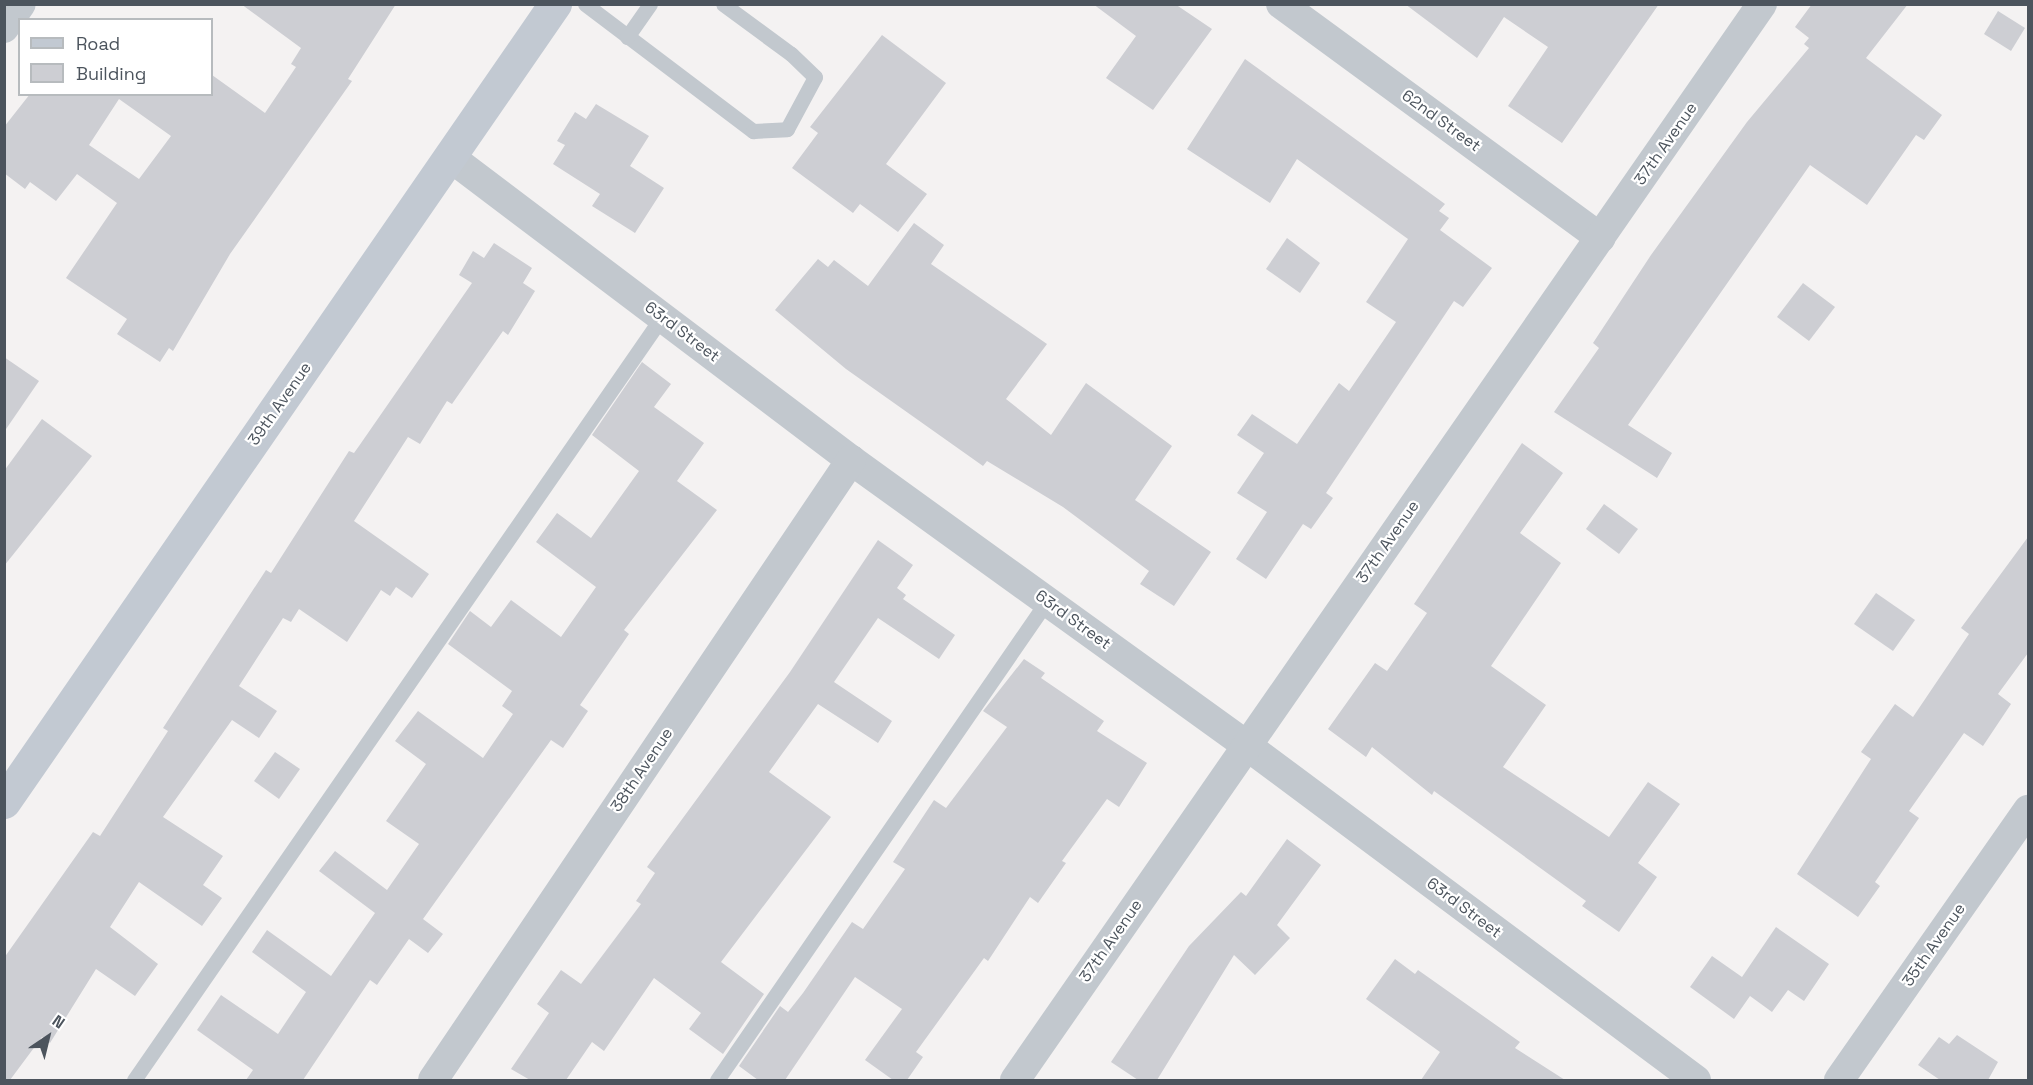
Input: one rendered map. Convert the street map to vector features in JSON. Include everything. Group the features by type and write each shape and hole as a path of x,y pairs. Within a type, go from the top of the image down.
{"main road":[{"name":"39th Avenue","path":"4,802 555,4"}],"street":[{"path":"4,28 21,4"},
{"name":"62nd Street","path":"1281,4 1601,238"},
{"name":"37th Avenue","path":"1015,1080 1762,4"},
{"name":"63rd Street","path":"450,158 851,460 1246,745 1696,1080"},
{"name":"38th Avenue","path":"433,1080 851,460"},
{"name":"35th Avenue","path":"1839,1080 2028,810"}],"lane":[{"path":"585,4 753,131 787,129 815,77 792,54 723,4"},
{"path":"627,37 650,4"},
{"path":"134,1080 662,317"},
{"path":"717,1080 1047,601"}],"building":[{"path":"241,4 396,4 348,79 352,81 230,254 173,351 169,348 160,362 117,334 127,319 66,278 117,203 77,174 56,201 30,182 25,189 4,173 4,127 28,96 213,96 213,76 265,113 296,67 291,64 301,48","holes":["119,99 171,136 139,179 89,145"]},
{"path":"1093,4 1175,4 1212,29 1153,110 1106,78 1136,36"},
{"path":"1405,4 1659,4 1562,143 1508,106 1548,47 1504,17 1477,58"},
{"path":"1812,4 1908,4 1866,58 1942,115 1924,140 1916,135 1867,205 1810,165 1628,425 1672,453 1657,478 1554,412 1599,348 1593,343 1651,255 1747,122 1809,48 1804,44 1809,38 1795,27"},
{"path":"1998,11 2025,28 2011,51 1984,34"},
{"path":"882,35 946,83 886,164 927,194 898,232 860,204 853,213 792,168 818,133 810,127"},
{"path":"1245,59 1445,204 1439,211 1449,218 1440,230 1492,268 1463,307 1454,301 1326,493 1333,498 1311,529 1303,524 1266,579 1236,559 1267,512 1237,493 1264,453 1237,435 1252,414 1297,444 1339,383 1349,391 1396,322 1366,302 1408,239 1297,159 1270,203 1187,149"},
{"path":"596,104 649,136 630,166 664,188 635,233 592,206 600,194 553,164 565,145 557,141 575,112 586,119"},
{"path":"914,223 944,245 931,264 1047,344 1006,399 1051,435 1086,383 1172,446 1135,500 1211,552 1174,606 1140,584 1149,571 1063,507 987,461 983,466 846,369 775,310 818,259 828,267 834,260 868,286"},
{"path":"1287,238 1320,263 1300,293 1266,269"},
{"path":"494,243 532,268 523,283 535,291 508,335 503,331 452,404 447,401 420,444 408,437 354,521 429,574 412,598 396,587 390,596 381,590 347,642 299,609 291,622 283,618 239,686 277,711 259,738 232,720 163,817 223,856 203,885 222,898 202,926 139,882 110,927 158,964 135,996 96,969 50,1043 42,1037 10,1080 4,1080 4,958 93,832 100,836 168,731 163,728 266,570 271,573 349,451 354,453 472,283 459,275 473,251 484,258"},
{"path":"1803,283 1835,307 1809,341 1777,317"},
{"path":"4,357 39,381 4,432"},
{"path":"642,362 671,384 654,407 704,443 677,481 717,510 624,630 629,634 580,705 588,711 563,748 551,740 423,919 443,934 428,953 409,939 377,985 370,980 303,1080 246,1080 253,1070 197,1030 221,995 278,1034 306,992 252,952 267,930 331,976 375,913 319,871 335,851 387,890 419,844 386,821 426,764 395,741 418,711 483,758 513,714 502,706 512,691 448,644 470,611 491,627 511,600 561,637 596,587 536,542 557,513 591,538 639,471 592,435"},
{"path":"42,419 92,456 4,566 4,471"},
{"path":"1522,443 1563,473 1520,533 1561,563 1491,666 1546,705 1503,767 1609,837 1648,782 1680,804 1638,863 1657,877 1619,932 1582,906 1586,901 1434,791 1432,795 1372,747 1366,757 1328,729 1375,663 1387,671 1427,613 1414,604"},
{"path":"1604,504 1638,529 1619,554 1586,529"},
{"path":"2028,537 2028,653 1998,694 2011,704 1983,746 1964,733 1909,811 1919,818 1875,882 1880,886 1858,917 1797,874 1871,759 1861,752 1895,704 1913,717 1969,634 1961,628"},
{"path":"878,540 913,565 897,588 906,595 903,599 955,635 939,659 878,618 834,682 892,721 878,743 818,704 769,772 831,817 721,962 764,994 723,1054 689,1029 701,1013 654,978 604,1051 592,1042 566,1080 530,1080 511,1069 549,1013 537,1004 561,970 581,984 641,904 636,901 655,873 647,867 790,672"},
{"path":"1876,593 1915,620 1893,651 1854,624"},
{"path":"1024,659 1045,673 1041,678 1104,721 1097,731 1147,763 1119,807 1107,799 1062,861 1066,863 1038,903 1030,897 988,961 984,958 916,1052 923,1057 907,1080 893,1080 865,1060 902,1009 855,977 785,1080 758,1080 739,1066 780,1006 788,1012 803,993 852,922 863,929 905,869 893,862 934,800 946,808 1007,727 983,711"},
{"path":"275,752 300,769 279,799 254,781"},
{"path":"1287,839 1321,865 1277,925 1290,938 1255,975 1234,955 1157,1080 1138,1080 1111,1062 1189,946 1241,892 1246,896"},
{"path":"1776,927 1829,964 1804,1001 1788,990 1772,1012 1750,996 1734,1019 1690,987 1712,956 1742,977"},
{"path":"1395,959 1415,974 1418,970 1520,1042 1515,1048 1565,1080 1421,1080 1440,1052 1366,999"},
{"path":"1957,1035 1998,1062 1988,1080 1940,1080 1918,1065 1939,1037 1949,1044"}]}
